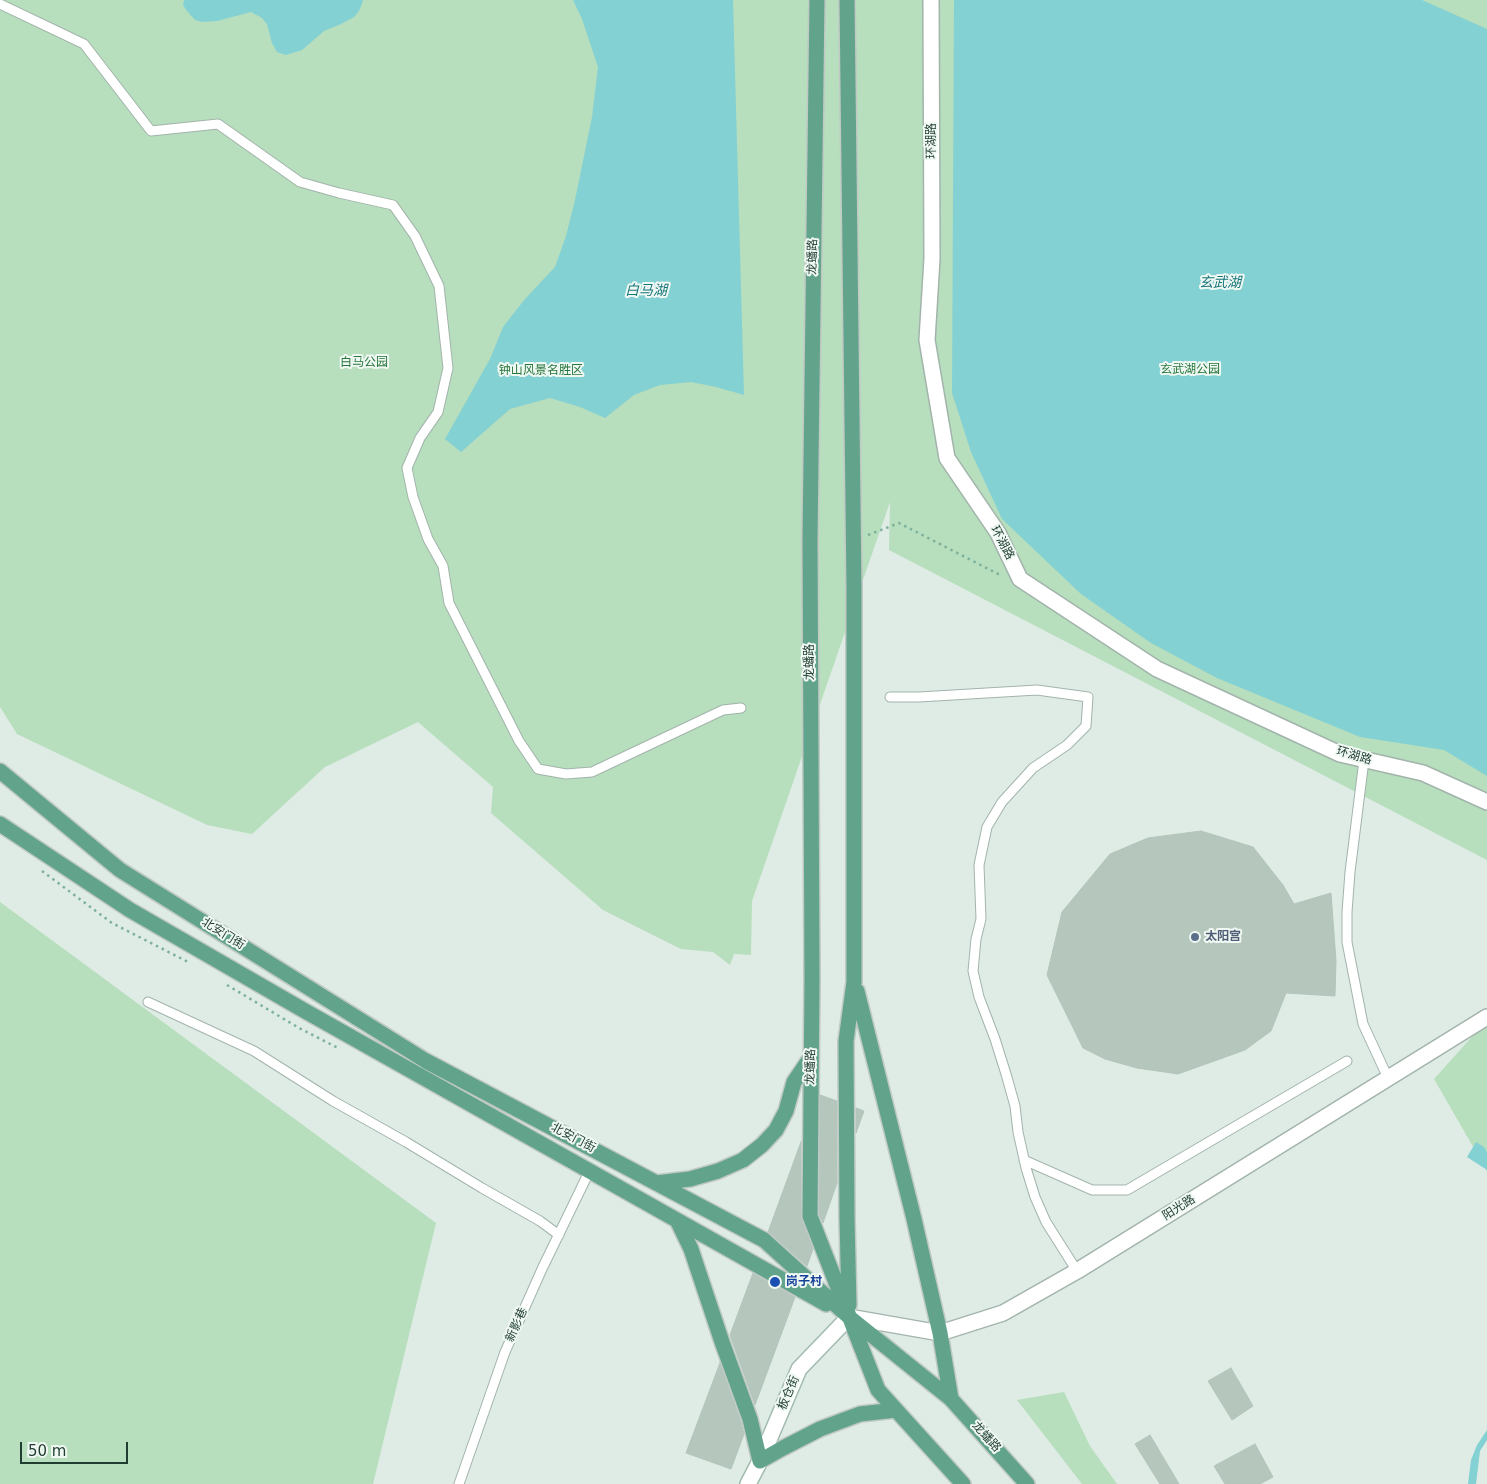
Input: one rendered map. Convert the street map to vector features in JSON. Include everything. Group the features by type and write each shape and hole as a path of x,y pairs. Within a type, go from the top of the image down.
{"main road":[{"name":"龙蟠路","path":"817,0 810,538 812,979 810,1216 878,1390 963,1484"},
{"name":"龙蟠路","path":"847,0 853,541 854,982 846,1041 849,1317"},
{"name":"北安门街","path":"0,771 120,870 426,1060 764,1240 849,1317"},
{"path":"0,824 130,910 589,1172 849,1317"},
{"path":"854,982 914,1219 940,1333 951,1399"},
{"path":"656,1183 690,1179 718,1171 743,1160 762,1145 776,1130 786,1112 794,1082 811,1057"},
{"path":"678,1222 691,1249 750,1418 760,1461 820,1430 860,1414 896,1410"},
{"name":"龙蟠路","path":"849,1317 951,1399 1027,1484"}],"street":[{"name":"环湖路","path":"931,0 932,259 927,340 947,458 998,533 1020,579 1157,669 1340,754 1423,774 1487,802"},
{"name":"阳光路","path":"849,1317 940,1333 1003,1313 1077,1271 1487,1017"},
{"name":"板仓街","path":"748,1484 760,1461 799,1369 849,1317"}],"lane":[{"path":"0,4 84,44 151,131 218,124 300,182 392,205 415,236 439,286 448,368 438,412 420,438 407,468 413,497 428,539 443,566 449,603 519,741 538,769 566,774 592,772 723,710 741,708"},
{"path":"890,697 1037,690 1088,697 1086,726 1067,746 1033,768 995,812 987,827 979,865 981,918 976,940 973,971 979,997 995,1038 1015,1106 1024,1160 1035,1197 1046,1222 1077,1271"},
{"path":"1364,760 1350,872 1347,942 1363,1024 1388,1078"},
{"path":"148,1002 254,1051 333,1101 540,1220 560,1235"},
{"path":"1024,1160 1092,1190 1127,1190 1347,1061"},
{"name":"新影巷","path":"459,1484 505,1352 542,1269 589,1172"}],"path":[{"path":"853,541 899,523 1002,576 1020,579"}],"green space":[{"name":"钟山风景名胜区","path":"0,0 1487,0 1487,860 889,550 890,502 752,901 751,955 734,954 730,965 713,952 681,949 603,910 491,813 493,787 418,722 325,767 252,834 207,825 17,734 0,707"},
{"path":"0,902 436,1223 373,1484 0,1484"},
{"path":"1487,1020 1487,1171 1434,1079"},
{"path":"1064,1392 1090,1446 1117,1484 1082,1484 1017,1400"}],"water":[{"path":"184,0 363,1 354,17 324,31 302,50 286,55 277,52 272,43 267,24 262,18 251,12 217,21 202,22 195,20 187,11 183,5"},
{"name":"白马湖","path":"573,0 733,0 744,395 691,382 660,385 634,395 605,418 580,407 550,398 510,409 461,452 445,439 490,359 503,327 525,299 555,267 566,236 575,200 592,117 598,67 582,19"},
{"name":"玄武湖","path":"954,0 1422,0 1487,29 1487,776 1444,750 1360,737 1217,678 1151,643 1081,594 1002,519 971,452 952,393"},
{"path":"1476,1142 1484,1147 1487,1152 1487,1170 1467,1157"},
{"path":"1487,1430 1487,1440 1480,1451 1476,1484 1468,1484 1471,1460 1477,1445"}],"building":[{"name":"太阳宫","path":"1201,831 1253,847 1283,885 1294,904 1331,893 1336,961 1335,996 1286,993 1271,1031 1245,1050 1178,1074 1137,1068 1105,1059 1083,1048 1047,975 1062,912 1110,854 1148,838"},
{"path":"820,1095 837,1101 837,1183 823,1223 819,1214"},
{"path":"856,1108 864,1111 856,1133"},
{"path":"801,1142 801,1216 813,1249 807,1266 768,1232"},
{"path":"753,1273 795,1297 755,1405 730,1335"},
{"path":"720,1363 744,1434 731,1469 686,1453"},
{"path":"1231,1368 1253,1406 1232,1420 1208,1381"},
{"path":"1150,1435 1179,1484 1160,1484 1135,1444"},
{"path":"1255,1444 1273,1477 1260,1484 1225,1484 1214,1466"}],"place":[{"name":"太阳宫","path":"1195,937"},
{"name":"岗子村","path":"775,1282"}],"park label":[{"name":"白马公园","path":"364,363"},
{"name":"玄武湖公园","path":"1190,370"}]}
